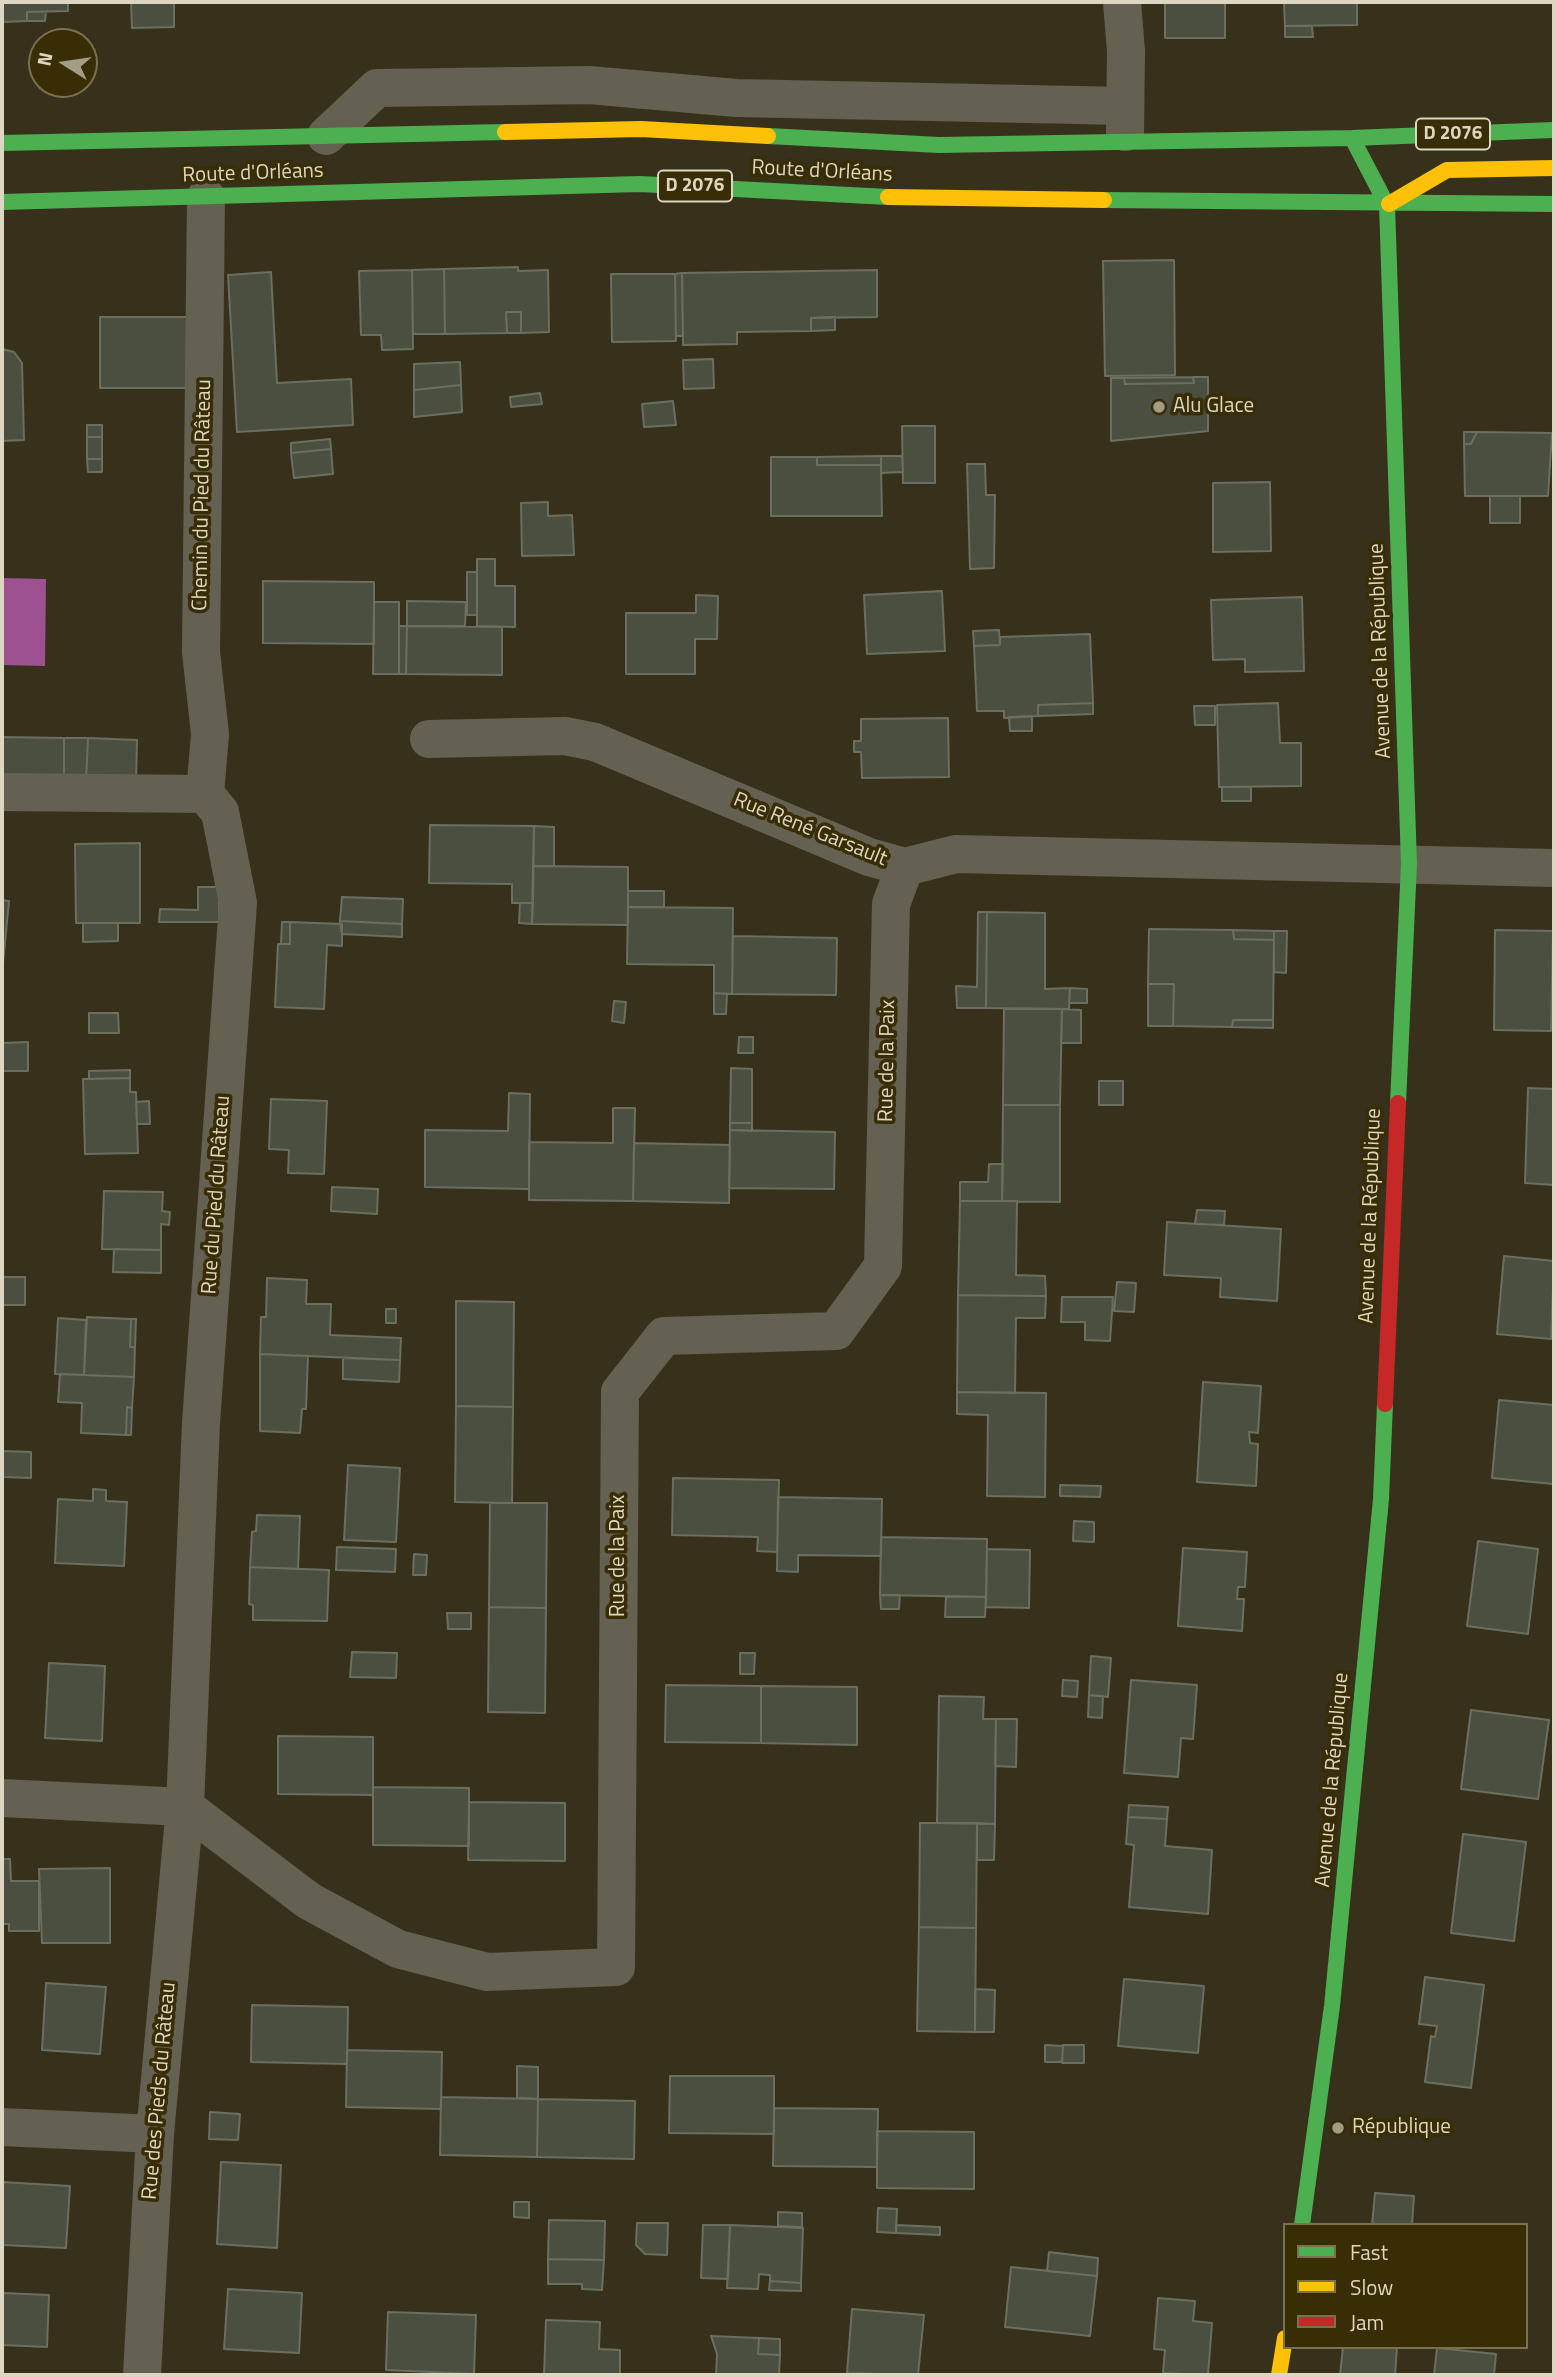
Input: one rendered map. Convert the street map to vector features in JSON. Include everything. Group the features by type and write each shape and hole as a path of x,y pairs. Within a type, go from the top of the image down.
{"main road":[{"name":"D 2076","path":"1125,124 1352,138 1554,130"},
{"name":"Route d'Orléans","path":"2,143 326,136"},
{"path":"1352,138 1387,205"},
{"name":"D 2076","path":"1387,205 1447,170 1554,168"},
{"name":"Route d'Orléans","path":"2,202 640,184 933,199 1387,205 1554,204"},
{"name":"Avenue de la République","path":"1302,2223 1332,2006 1381,1499 1409,864 1387,205"},
{"path":"1279,2375 1283,2349"}],"street":[{"path":"326,136 377,88 589,85 736,99 1125,124 1126,51 1122,2"},
{"name":"Chemin du Pied du Râteau","path":"205,794 210,734 201,652 206,197"},
{"name":"Rue René Garsault","path":"429,739 565,736 595,742 869,857 905,867 956,855 1554,868"},
{"path":"2,792 205,794"},
{"name":"Rue du Pied du Râteau","path":"185,1807 201,1423 238,903 220,812 205,794"},
{"name":"Rue de la Paix","path":"185,1807 309,1901 398,1949 487,1972 616,1967 620,1392 664,1336 836,1331 883,1266 891,904 905,867"},
{"path":"2,1798 185,1807"},
{"name":"Rue des Pieds du Râteau","path":"142,2375 155,2134 185,1807"},
{"path":"2,2127 155,2134"}],"shaded area":[{"path":"2,578 46,579 45,666 2,665"}],"building":[{"path":"2,2 68,2 68,11 27,12 27,21 2,22"},
{"path":"131,2 174,2 174,27 132,28"},
{"path":"1165,2 1225,2 1225,38 1165,38"},
{"path":"1284,2 1357,2 1357,25 1285,26"},
{"path":"27,12 46,12 45,21 27,21"},
{"path":"1285,26 1312,26 1313,37 1285,37"},
{"path":"1174,260 1175,375 1105,376 1103,261"},
{"path":"518,267 518,271 548,270 549,332 521,333 521,312 506,312 507,333 445,334 444,269"},
{"path":"444,269 445,334 413,334 412,270"},
{"path":"412,270 413,349 382,350 381,335 361,335 359,271"},
{"path":"877,270 877,317 811,318 811,331 737,332 737,344 683,345 682,273"},
{"path":"271,272 277,383 351,379 353,425 237,432 228,275"},
{"path":"682,273 683,336 676,336 675,274"},
{"path":"611,274 675,274 676,341 612,342"},
{"path":"506,312 521,312 521,333 507,333"},
{"path":"100,317 190,317 190,388 100,388"},
{"path":"835,317 835,330 811,331 811,318"},
{"path":"2,349 14,352 22,363 24,440 2,441"},
{"path":"713,359 714,388 684,389 683,360"},
{"path":"460,362 461,385 414,390 414,364"},
{"name":"Alu Glace","path":"1193,377 1208,377 1208,431 1111,441 1111,378 1124,378 1125,384 1194,383"},
{"path":"1193,377 1194,383 1125,384 1124,378"},
{"path":"461,385 462,412 414,417 414,390"},
{"path":"540,393 542,404 511,407 510,397"},
{"path":"673,401 676,425 644,427 642,404"},
{"path":"87,425 102,425 102,437 87,437"},
{"path":"902,426 935,426 935,483 903,483"},
{"path":"1464,432 1477,432 1471,444 1464,444"},
{"path":"1477,432 1552,433 1548,496 1465,496 1464,444 1471,444"},
{"path":"87,437 102,437 102,459 87,459"},
{"path":"330,439 331,449 291,453 291,443"},
{"path":"331,449 333,474 294,478 291,453"},
{"path":"881,456 881,465 817,465 817,457"},
{"path":"881,456 902,456 903,472 881,473"},
{"path":"771,457 817,457 817,465 881,465 882,516 771,516"},
{"path":"87,459 102,459 102,472 88,472"},
{"path":"967,464 985,464 986,495 995,495 994,568 970,569"},
{"path":"1270,482 1271,551 1213,552 1213,483"},
{"path":"1490,496 1520,496 1520,523 1490,523"},
{"path":"548,502 548,516 572,515 574,555 522,556 521,503"},
{"path":"477,559 495,559 495,586 515,586 515,627 477,626"},
{"path":"467,572 477,572 477,615 467,615"},
{"path":"263,581 374,582 374,644 263,643"},
{"path":"942,591 945,651 867,654 864,595"},
{"path":"696,595 718,596 717,639 695,639 695,674 626,674 626,613 696,613"},
{"path":"1302,597 1304,671 1245,672 1245,659 1213,660 1211,600"},
{"path":"407,601 466,602 465,626 407,626"},
{"path":"374,602 399,602 399,674 373,674"},
{"path":"399,626 407,626 406,674 399,674"},
{"path":"407,626 502,627 502,675 406,674"},
{"path":"999,630 1000,645 974,646 973,631"},
{"path":"1090,634 1093,703 1038,705 1038,716 1004,718 1004,711 977,711 974,646 1000,645 1000,637"},
{"path":"1093,703 1093,714 1038,716 1038,705"},
{"path":"1278,703 1280,743 1301,743 1301,786 1219,787 1217,705"},
{"path":"1194,706 1215,706 1215,725 1195,725"},
{"path":"1032,716 1032,731 1010,731 1009,717"},
{"path":"948,718 949,777 862,778 861,752 854,752 854,741 861,741 861,719"},
{"path":"2,737 64,738 64,781 2,780"},
{"path":"64,738 88,738 86,782 64,781"},
{"path":"88,738 137,740 136,782 86,782"},
{"path":"1222,787 1251,787 1251,801 1222,801"},
{"path":"430,825 534,826 533,903 512,903 512,884 429,883"},
{"path":"534,826 554,827 554,866 533,866"},
{"path":"140,843 140,923 76,923 75,844"},
{"path":"533,866 628,867 628,925 532,924"},
{"path":"198,887 219,887 219,922 159,922 160,909 198,910"},
{"path":"628,891 664,891 664,907 628,907"},
{"path":"342,897 403,899 402,924 340,921"},
{"path":"2,900 9,901 3,963 2,963"},
{"path":"520,903 533,903 532,924 519,923"},
{"path":"628,907 733,908 732,994 714,993 714,965 627,964"},
{"path":"978,912 987,912 986,1008 957,1008 956,986 977,987"},
{"path":"987,912 1045,913 1045,989 1070,988 1069,1009 986,1008"},
{"path":"340,921 402,924 402,937 342,934"},
{"path":"282,922 290,922 290,944 281,944"},
{"path":"290,922 342,924 342,946 327,945 324,1009 275,1007 278,944 290,944"},
{"path":"83,923 118,923 118,941 83,942"},
{"path":"1149,929 1233,930 1234,939 1274,940 1273,1020 1233,1020 1232,1027 1173,1026 1174,984 1148,984"},
{"path":"1233,930 1274,931 1274,940 1234,939"},
{"path":"1495,930 1553,931 1551,1031 1494,1030"},
{"path":"1274,931 1287,931 1286,973 1274,972"},
{"path":"733,936 837,938 836,995 732,994"},
{"path":"1148,984 1174,984 1173,1026 1148,1026"},
{"path":"1070,988 1087,989 1087,1003 1069,1003"},
{"path":"714,993 727,994 726,1014 714,1014"},
{"path":"614,1001 626,1002 624,1023 612,1021"},
{"path":"1004,1009 1062,1009 1060,1105 1003,1105"},
{"path":"1062,1009 1081,1010 1081,1043 1061,1043"},
{"path":"89,1013 118,1013 119,1033 89,1033"},
{"path":"1233,1020 1273,1020 1273,1028 1232,1027"},
{"path":"739,1037 753,1037 753,1053 738,1053"},
{"path":"28,1042 28,1071 2,1071 2,1043"},
{"path":"731,1068 752,1069 752,1123 730,1123"},
{"path":"130,1070 130,1078 89,1079 89,1071"},
{"path":"130,1078 130,1092 136,1092 138,1153 85,1154 83,1079"},
{"path":"1099,1081 1123,1081 1123,1105 1099,1105"},
{"path":"1528,1088 1554,1089 1554,1185 1525,1183"},
{"path":"509,1093 530,1094 529,1189 425,1187 425,1130 508,1131"},
{"path":"271,1099 327,1101 324,1174 288,1173 289,1150 269,1149"},
{"path":"149,1101 150,1124 137,1124 136,1102"},
{"path":"1003,1105 1060,1105 1060,1202 1002,1201"},
{"path":"613,1108 635,1108 633,1201 529,1200 529,1142 613,1143"},
{"path":"730,1123 752,1123 752,1131 730,1130"},
{"path":"730,1130 835,1132 834,1189 729,1188"},
{"path":"634,1143 730,1145 729,1203 633,1201"},
{"path":"989,1164 1003,1164 1002,1201 960,1201 960,1182 988,1182"},
{"path":"332,1187 378,1189 377,1214 331,1211"},
{"path":"104,1191 163,1192 162,1211 170,1212 169,1225 161,1224 161,1250 102,1249"},
{"path":"960,1201 1017,1201 1016,1275 1045,1276 1046,1296 958,1295"},
{"path":"1197,1210 1225,1211 1224,1225 1195,1224"},
{"path":"1167,1222 1281,1229 1277,1301 1220,1297 1221,1278 1164,1275"},
{"path":"114,1249 161,1250 161,1273 113,1272"},
{"path":"1504,1256 1554,1261 1551,1339 1497,1334"},
{"path":"2,1277 25,1277 25,1305 2,1305"},
{"path":"267,1278 307,1280 306,1304 331,1304 330,1335 401,1338 400,1360 260,1354 261,1317 266,1317"},
{"path":"1117,1282 1136,1283 1134,1312 1114,1311"},
{"path":"958,1295 1046,1296 1045,1318 1016,1318 1015,1393 957,1392"},
{"path":"1062,1297 1113,1297 1110,1341 1085,1340 1085,1322 1061,1322"},
{"path":"456,1301 514,1302 513,1407 456,1406"},
{"path":"386,1309 396,1309 396,1323 386,1323"},
{"path":"87,1317 131,1319 130,1347 135,1347 134,1377 84,1375"},
{"path":"58,1318 86,1320 84,1375 55,1374"},
{"path":"131,1319 136,1319 135,1347 130,1347"},
{"path":"260,1354 308,1356 306,1409 302,1409 300,1433 260,1431"},
{"path":"343,1358 400,1360 399,1382 343,1379"},
{"path":"60,1374 134,1377 132,1408 127,1407 126,1435 81,1433 82,1403 58,1402"},
{"path":"1203,1382 1261,1386 1258,1433 1249,1432 1250,1443 1258,1444 1256,1486 1197,1482"},
{"path":"957,1392 1046,1393 1045,1497 987,1496 988,1415 957,1414"},
{"path":"1499,1400 1554,1405 1553,1484 1492,1478"},
{"path":"456,1406 513,1407 512,1503 455,1502"},
{"path":"127,1407 132,1408 131,1435 126,1435"},
{"path":"2,1451 31,1452 31,1478 2,1477"},
{"path":"348,1465 400,1468 396,1542 344,1540"},
{"path":"673,1478 779,1480 777,1552 757,1551 758,1537 672,1535"},
{"path":"1060,1485 1101,1486 1100,1497 1060,1496"},
{"path":"93,1489 106,1490 106,1501 127,1502 124,1566 55,1563 58,1499 93,1501"},
{"path":"778,1497 882,1499 881,1556 798,1555 798,1572 777,1571"},
{"path":"490,1503 547,1503 546,1608 489,1607"},
{"path":"257,1515 300,1516 298,1569 250,1567 252,1532 256,1531"},
{"path":"1074,1521 1094,1522 1094,1542 1073,1541"},
{"path":"881,1537 987,1539 986,1597 880,1595"},
{"path":"1478,1541 1538,1549 1528,1634 1467,1626"},
{"path":"337,1547 396,1549 395,1572 336,1570"},
{"path":"1183,1548 1247,1552 1245,1587 1238,1587 1237,1599 1244,1599 1242,1631 1178,1626"},
{"path":"987,1549 1030,1550 1029,1608 986,1607"},
{"path":"414,1554 427,1555 426,1575 413,1575"},
{"path":"250,1567 329,1570 327,1621 253,1620 253,1605 249,1604"},
{"path":"880,1595 900,1595 899,1609 881,1609"},
{"path":"946,1596 986,1597 985,1617 945,1617"},
{"path":"489,1607 546,1608 545,1713 488,1712"},
{"path":"447,1613 471,1613 471,1629 448,1629"},
{"path":"352,1652 397,1653 396,1678 350,1677"},
{"path":"740,1653 755,1653 754,1674 740,1674"},
{"path":"1091,1656 1111,1658 1108,1697 1089,1695"},
{"path":"49,1663 105,1666 102,1741 45,1738"},
{"path":"1063,1680 1078,1681 1077,1697 1062,1696"},
{"path":"1131,1680 1197,1685 1193,1739 1181,1738 1178,1777 1124,1773"},
{"path":"666,1685 761,1686 761,1743 665,1742"},
{"path":"761,1686 857,1687 857,1745 761,1743"},
{"path":"1089,1695 1103,1696 1102,1718 1088,1717"},
{"path":"939,1696 984,1697 983,1719 996,1719 995,1824 937,1823"},
{"path":"1471,1710 1549,1720 1538,1799 1461,1789"},
{"path":"996,1719 1017,1719 1016,1767 995,1766"},
{"path":"278,1736 373,1737 373,1795 278,1794"},
{"path":"373,1787 469,1788 469,1846 373,1845"},
{"path":"469,1802 565,1803 565,1861 468,1860"},
{"path":"1129,1805 1168,1807 1167,1819 1128,1817"},
{"path":"1128,1817 1167,1819 1165,1846 1212,1850 1208,1914 1129,1907 1134,1845 1126,1844"},
{"path":"920,1823 977,1823 976,1928 919,1927"},
{"path":"977,1823 995,1824 994,1860 977,1860"},
{"path":"1463,1834 1526,1842 1514,1941 1451,1933"},
{"path":"2,1859 10,1859 11,1881 39,1881 39,1931 9,1931 9,1924 2,1924"},
{"path":"110,1868 110,1943 42,1943 39,1869"},
{"path":"919,1927 976,1928 975,2032 917,2031"},
{"path":"1425,1977 1484,1985 1471,2088 1425,2082 1431,2036 1435,2037 1437,2026 1419,2024"},
{"path":"1124,1979 1204,1986 1198,2053 1118,2046"},
{"path":"46,1983 106,1987 100,2054 42,2050"},
{"path":"975,1989 995,1990 994,2032 975,2032"},
{"path":"252,2005 348,2007 347,2064 251,2062"},
{"path":"1045,2045 1063,2046 1062,2062 1045,2062"},
{"path":"1063,2045 1084,2045 1084,2063 1062,2063"},
{"path":"347,2050 442,2052 441,2109 346,2107"},
{"path":"517,2066 538,2067 538,2099 517,2098"},
{"path":"670,2076 774,2076 774,2134 669,2133"},
{"path":"441,2097 538,2099 537,2157 440,2155"},
{"path":"538,2099 635,2101 634,2159 537,2157"},
{"path":"774,2108 878,2109 877,2167 773,2166"},
{"path":"210,2112 240,2114 238,2140 209,2139"},
{"path":"877,2131 974,2132 974,2189 877,2188"},
{"path":"221,2162 281,2165 277,2248 217,2244"},
{"path":"2,2182 70,2186 66,2248 2,2245"},
{"path":"1375,2193 1414,2196 1412,2223 1372,2223"},
{"path":"514,2202 529,2202 529,2218 514,2217"},
{"path":"878,2208 897,2209 896,2233 877,2232"},
{"path":"778,2212 802,2213 802,2227 778,2226"},
{"path":"549,2220 605,2221 604,2260 548,2259"},
{"path":"637,2223 668,2223 667,2255 645,2254 636,2245"},
{"path":"703,2225 730,2225 728,2279 701,2278"},
{"path":"730,2225 803,2228 801,2283 770,2281 770,2275 759,2274 758,2289 727,2288"},
{"path":"896,2225 940,2227 940,2235 896,2233"},
{"path":"1049,2252 1098,2258 1097,2276 1047,2271"},
{"path":"548,2259 604,2260 602,2290 582,2289 582,2284 548,2284"},
{"path":"1011,2267 1097,2276 1090,2336 1005,2327"},
{"path":"770,2281 801,2283 801,2291 769,2290"},
{"path":"228,2289 302,2293 299,2353 224,2349"},
{"path":"2,2293 49,2295 47,2347 2,2345"},
{"path":"1158,2298 1195,2301 1193,2321 1212,2323 1208,2375 1163,2373 1165,2350 1154,2349"},
{"path":"852,2309 924,2315 918,2375 847,2373"},
{"path":"388,2312 476,2315 474,2374 386,2370"},
{"path":"546,2320 600,2322 599,2349 620,2350 620,2375 544,2375"},
{"path":"711,2336 759,2338 758,2354 780,2355 779,2375 716,2375 717,2354"},
{"path":"759,2338 780,2339 780,2355 758,2354"},
{"path":"1343,2349 1397,2349 1395,2375 1340,2375"},
{"path":"1437,2349 1496,2354 1494,2375 1434,2375"}],"traffic: fast":[{"path":"768,136 939,145 1352,138 1554,130"},
{"path":"2,143 505,132"},
{"path":"1352,138 1387,205"},
{"path":"2,202 640,184 888,197"},
{"path":"1104,200 1554,204"},
{"path":"1387,205 1409,864 1398,1103"},
{"path":"1302,2223 1332,2006 1381,1499 1385,1404"}],"traffic: slow":[{"path":"505,132 641,129 768,136"},
{"path":"1389,204 1447,170 1554,168"},
{"path":"888,197 1104,200"},
{"path":"1279,2375 1283,2349"}],"traffic: jam":[{"path":"1385,1404 1398,1103"}],"place":[{"name":"Alu Glace","path":"1159,407"},
{"name":"République","path":"1338,2128"}]}
